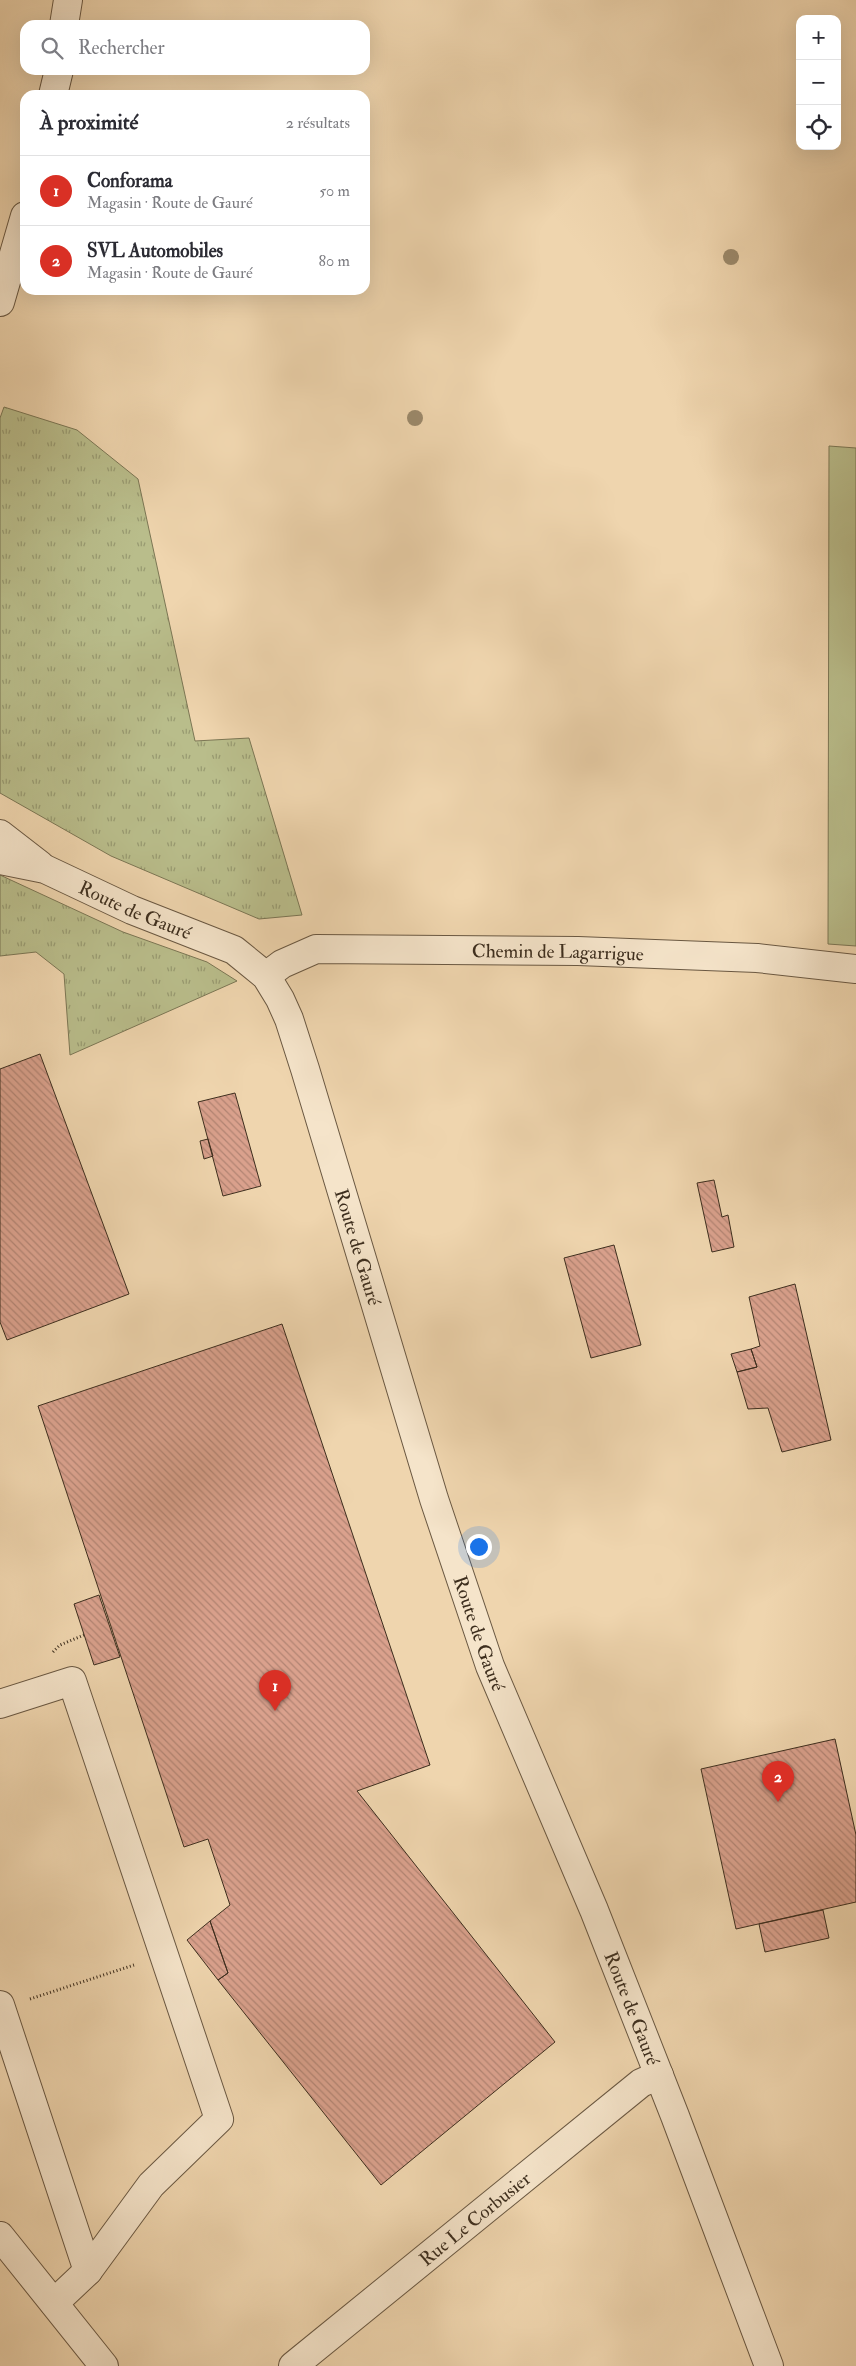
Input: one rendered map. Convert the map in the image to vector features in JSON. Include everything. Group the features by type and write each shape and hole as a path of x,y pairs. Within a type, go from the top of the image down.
{"street":[{"path":"65,20 68,0"},
{"path":"54,90 58,75"},
{"path":"0,302 20,233"},
{"name":"Route de Gauré","path":"0,834 45,869 132,910 234,950 266,976 290,1020 434,1499 490,1666 594,1910 659,2075 769,2366"},
{"name":"Route de Gauré","path":"0,860 45,869"},
{"name":"Chemin de Lagarrigue","path":"266,976 282,964 316,949 638,953 757,958 854,973"},
{"path":"0,1704 72,1681 219,2119 150,2185 88,2271 54,2302"},
{"path":"1,2007 88,2271"},
{"name":"Rue Le Corbusier","path":"293,2366 641,2083 659,2075"},
{"path":"0,2236 104,2366"}],"path":[{"path":"1,2007 165,1954"}],"green space":[{"path":"4,407 77,430 138,479 195,741 249,738 302,915 259,919 111,856 0,793 0,418"},
{"path":"829,446 856,448 856,946 828,944"},
{"path":"0,875 123,932 207,962 237,981 70,1055 64,974 36,952 0,956"}],"building":[{"path":"40,1054 129,1294 7,1340 0,1322 0,1069"},
{"path":"235,1093 261,1186 223,1196 198,1102"},
{"path":"208,1139 213,1156 204,1159 200,1141"},
{"path":"714,1180 722,1217 728,1215 734,1247 712,1252 697,1183"},
{"path":"614,1245 641,1345 591,1358 564,1258"},
{"path":"795,1284 831,1440 782,1452 768,1408 748,1409 737,1372 757,1367 751,1349 760,1346 749,1297"},
{"path":"282,1324 430,1765 357,1791 555,2042 381,2185 218,1980 228,1973 210,1921 230,1905 208,1839 184,1847 38,1406"},
{"path":"751,1349 757,1367 737,1372 731,1354"},
{"path":"99,1595 120,1657 94,1665 74,1604"},
{"path":"835,1739 856,1835 856,1902 736,1929 701,1769"},
{"path":"823,1910 829,1938 765,1952 759,1924"},
{"path":"210,1921 228,1973 218,1980 187,1940"}],"place":[{"name":"Conforama","path":"275,1711"},
{"name":"SVL Automobiles","path":"778,1802"}]}
